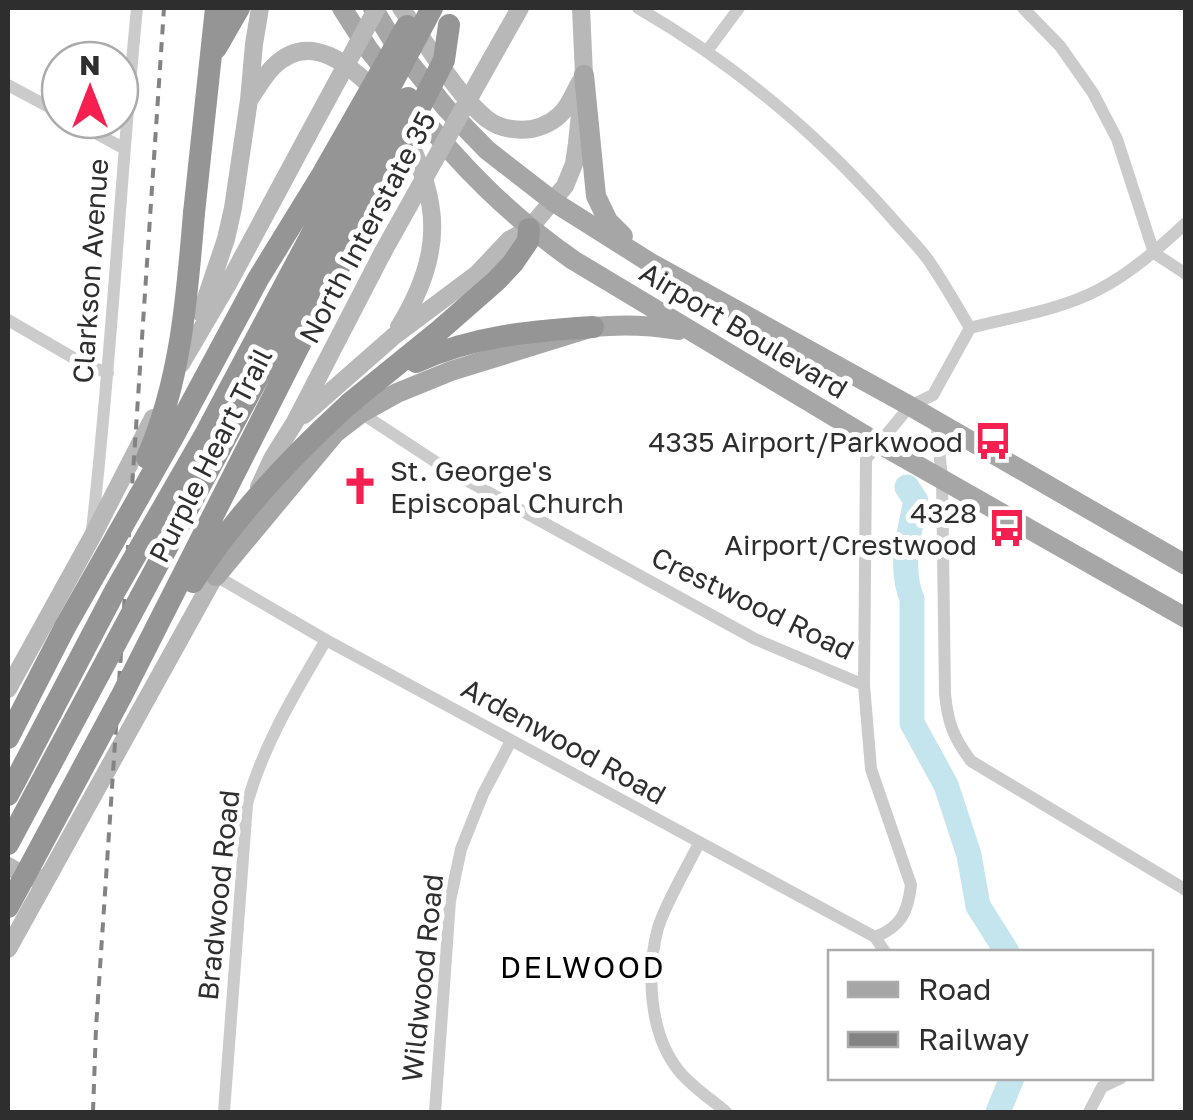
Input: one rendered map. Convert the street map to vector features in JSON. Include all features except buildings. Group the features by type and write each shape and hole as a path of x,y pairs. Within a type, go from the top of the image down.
{"highway":[{"path":"65,627 147,460 167,406 182,330 216,8"},
{"path":"211,57 239,8"},
{"name":"Purple Heart Trail","path":"8,738 65,627 258,279 406,28 423,8"},
{"name":"Purple Heart Trail","path":"8,796 432,8"},
{"name":"Purple Heart Trail","path":"8,907 122,695 444,60 454,15"},
{"name":"Purple Heart Trail","path":"8,844 454,15"},
{"path":"122,695 231,528 296,456 355,408 373,385 514,263 528,241 529,229"},
{"path":"373,385 430,356 473,341 506,334 594,327"}],"main road":[{"path":"190,347 226,240 260,8"},
{"name":"Airport Boulevard","path":"342,8 369,50 440,140 529,229 573,260 878,443 1186,618"},
{"path":"8,690 375,8"},
{"name":"Airport Boulevard","path":"375,8 396,46 446,108 487,150 554,202 649,262 1186,565"},
{"path":"400,8 457,86 486,118 499,126 527,130 554,120 566,108 584,75"},
{"name":"North Interstate 35","path":"9,946 216,576 273,457 520,8"},
{"path":"580,8 596,196 608,221 649,262"},
{"path":"249,100 270,69 282,59 313,51 336,58 360,76 393,112 422,169 430,198 433,240 424,280 394,336"},
{"path":"294,424 394,336 477,274 554,202 566,186 574,164 584,75"},
{"path":"216,576 355,408 451,370 594,327 649,325 688,332 723,350"},
{"path":"8,796 47,817 66,816 89,803"},
{"path":"8,831 44,850 51,872 30,878 8,866"},
{"path":"8,893 18,912 9,946"}],"street":[{"name":"Clarkson Avenue","path":"92,537 137,8"},
{"path":"638,8 707,50 778,105 862,184 926,257 970,328"},
{"path":"707,50 739,8"},
{"path":"1023,8 1060,46 1093,93 1117,139 1154,253 1186,274"},
{"path":"8,85 40,103"},
{"path":"108,140 123,148"},
{"path":"883,950 875,937 902,921 911,884 871,770 864,686 866,459 910,406 933,394 970,328 1098,290 1154,253 1186,223"},
{"path":"8,320 84,364 108,373"},
{"name":"Crestwood Road","path":"355,408 448,470 756,639 864,686"},
{"path":"936,421 942,478 946,694 948,718 956,741 971,761 1186,890"},
{"name":"Ardenwood Road","path":"216,576 326,640 875,937"},
{"name":"Bradwood Road","path":"224,1112 248,804 266,748 326,640"},
{"name":"Wildwood Road","path":"434,1112 454,884 462,849 483,794 512,741"},
{"path":"699,843 659,926 652,988 656,1019 671,1060 680,1073 726,1112"},
{"path":"1090,1112 1101,1082"}],"waterway":[{"path":"907,487 916,501 906,563 912,599 912,723 946,785 969,855 978,906 1006,950"},
{"path":"998,1112 1011,1080"}],"railway":[{"path":"93,1112 164,8"}],"place":[{"name":"4335 Airport/Parkwood","path":"993,441"},
{"name":"St. George's Episcopal Church","path":"360,486"},
{"name":"4328 Airport/Crestwood","path":"1007,528"}],"district":[{"name":"DELWOOD","path":"583,967"}]}
